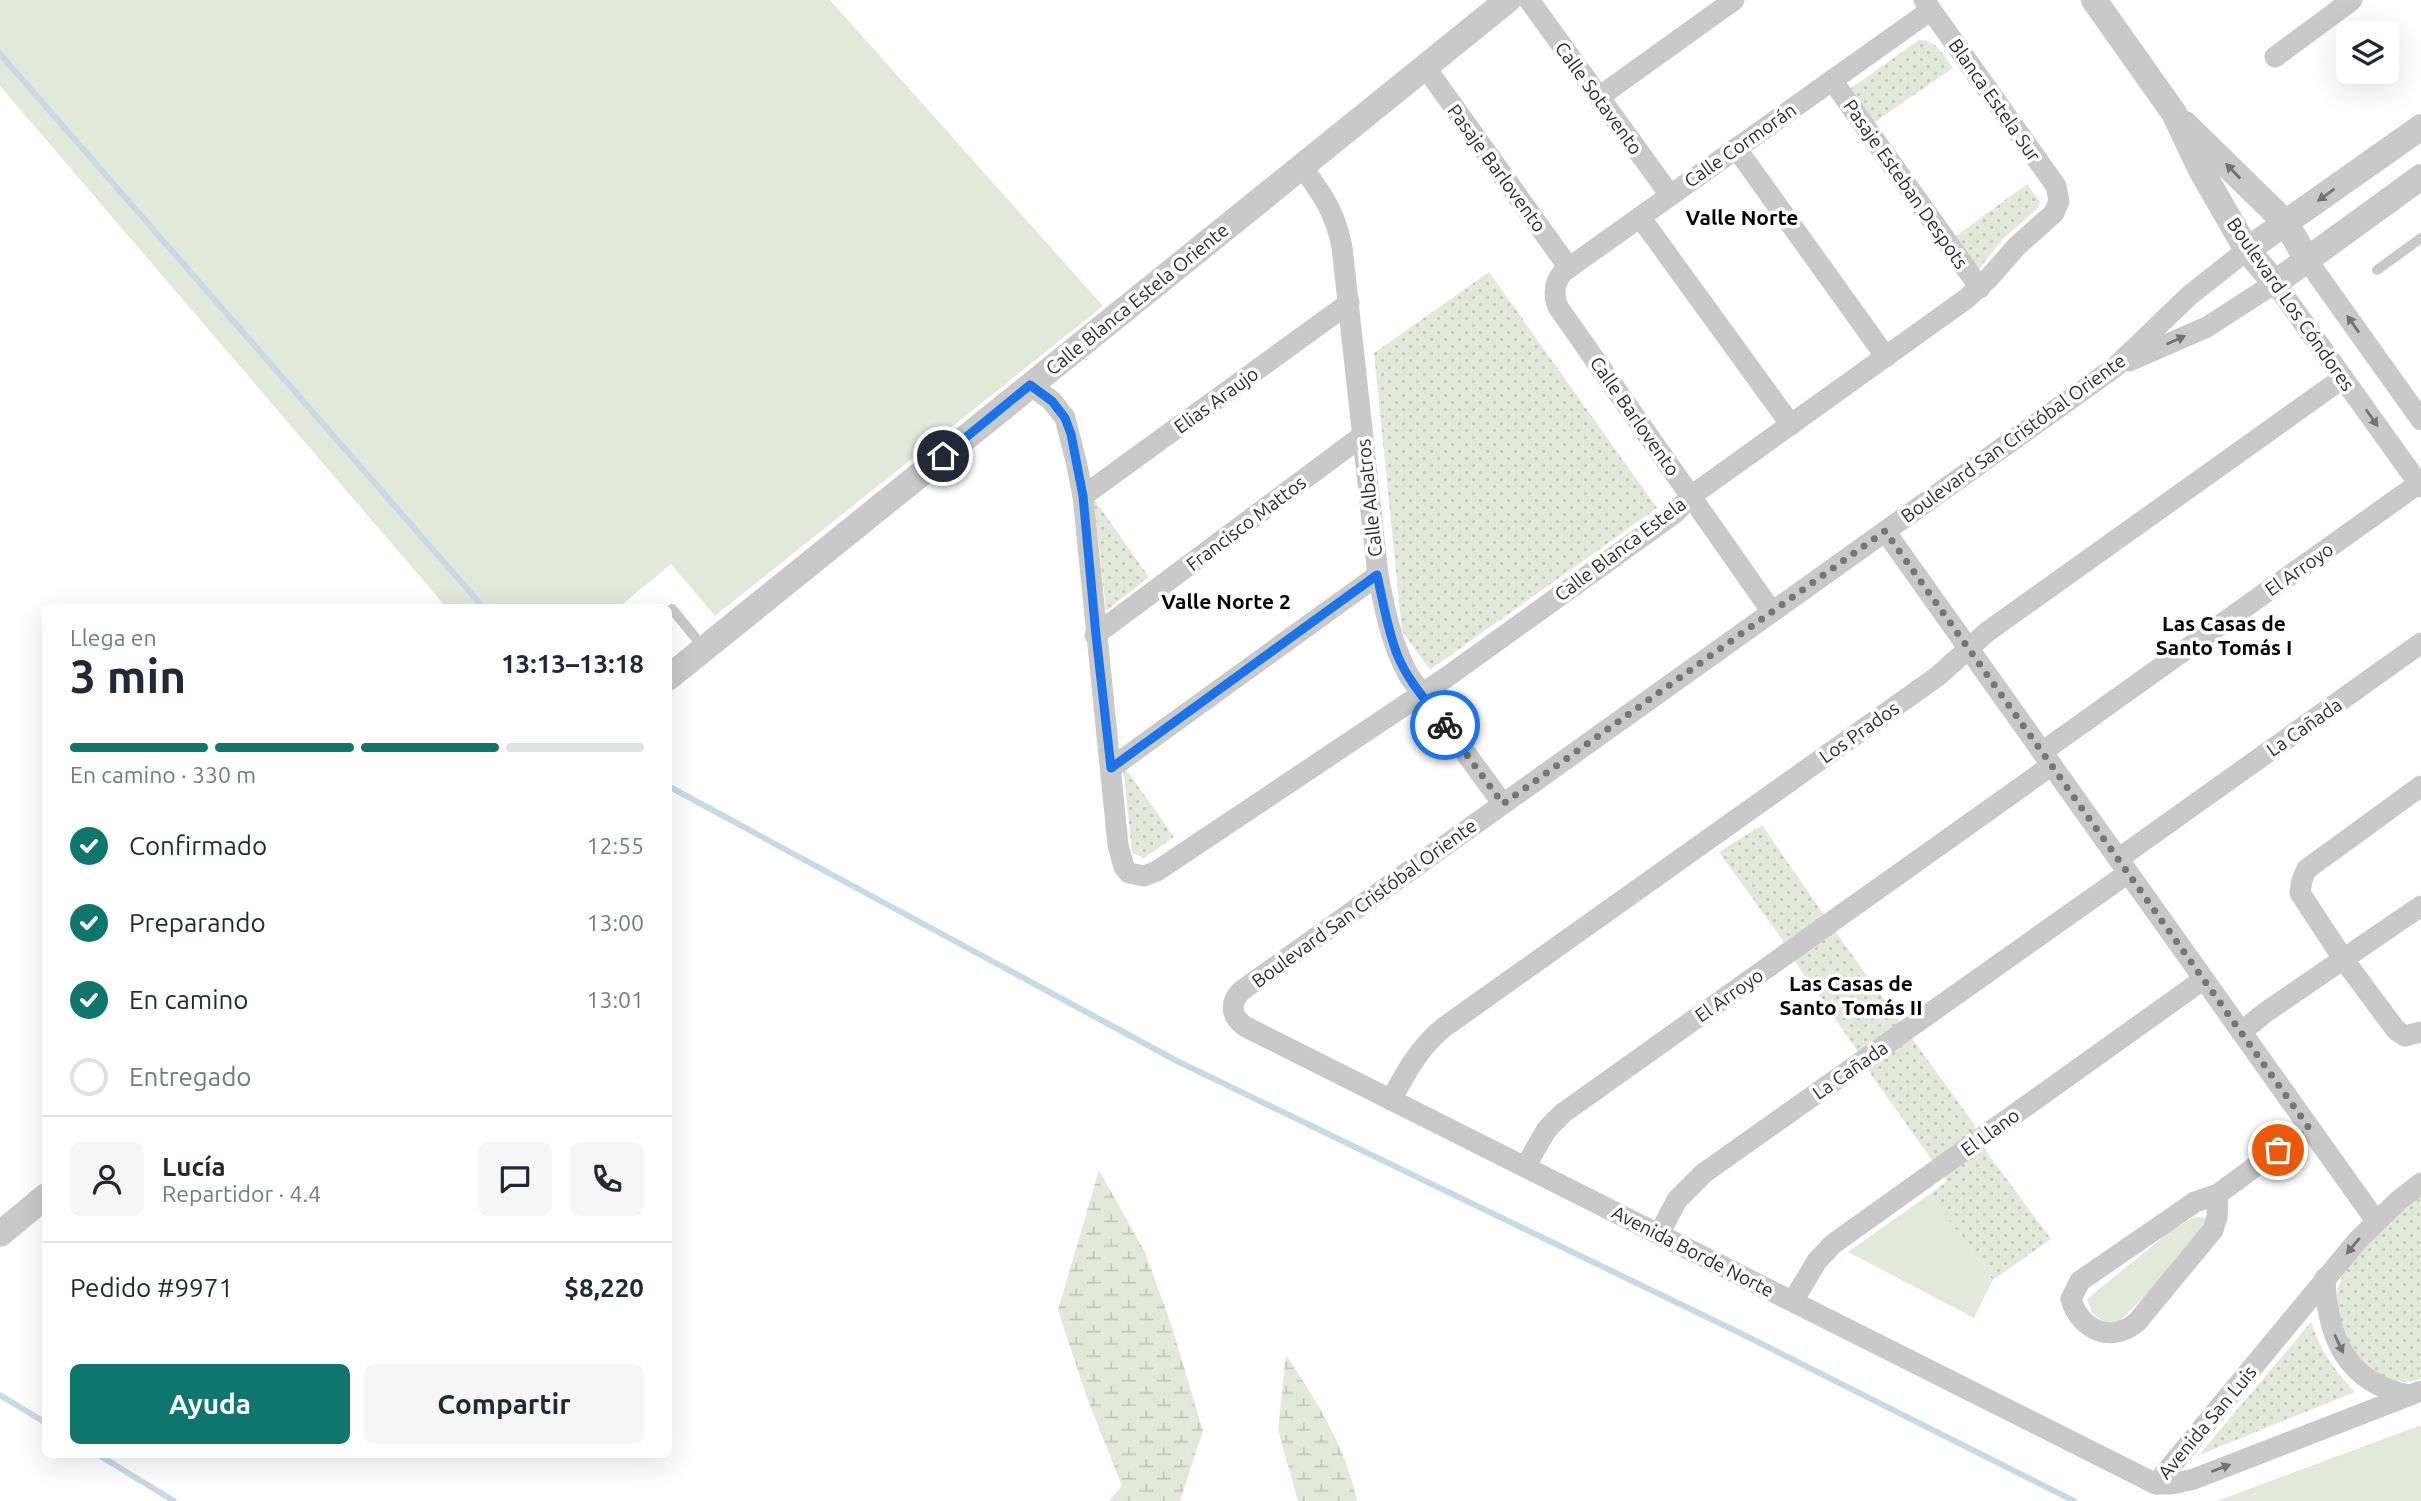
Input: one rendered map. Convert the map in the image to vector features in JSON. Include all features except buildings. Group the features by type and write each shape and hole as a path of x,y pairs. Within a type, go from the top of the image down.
{"street":[{"name":"Calle Blanca Estela Oriente","path":"672,675 1508,0"},
{"name":"Calle Sotavento","path":"1529,0 1670,195"},
{"path":"1599,97 1734,0"},
{"name":"Boulevard Los Cóndores","path":"2094,0 2174,113 2201,170 2247,250 2275,283 2420,486"},
{"path":"2275,57 2352,0"},
{"name":"Calle Cormorán","path":"1555,285 1563,272 1832,80 1927,5"},
{"name":"Blanca Estela Sur","path":"1927,5 2056,186 2059,201"},
{"name":"Pasaje Barlovento","path":"1426,68 1569,268"},
{"name":"Pasaje Esteban Despots","path":"1832,80 1980,288"},
{"name":"Boulevard Los Cóndores","path":"2174,113 2286,223 2307,260 2421,420"},
{"name":"Boulevard San Cristóbal Oriente","path":"1233,1014 1234,998 1241,991 2114,368 2190,295 2247,250 2421,127"},
{"path":"1736,148 1886,357"},
{"name":"Calle Albatros","path":"1302,167 1333,212 1342,247 1377,575 1397,655 1421,693 1503,804"},
{"path":"2362,169 2390,176 2392,186 2384,204"},
{"path":"2114,368 2207,327 2275,283 2421,177"},
{"name":"Calle Blanca Estela","path":"1111,768 1118,845 1124,867 1137,877 1144,876 1157,871 1444,679 1675,513 1691,496 1980,288 2017,246 2054,214 2059,201"},
{"path":"1640,217 1791,425"},
{"name":"Calle Barlovento","path":"1555,285 1558,307 1772,612"},
{"name":"Elias Araujo","path":"1083,496 1349,303"},
{"name":"Los Prados","path":"1391,1100 1412,1061 1443,1028 1938,676 1987,632 2343,378"},
{"path":"1030,385 1052,401 1065,418 1071,434 1083,496 1111,768 1377,575"},
{"name":"Francisco Mattos","path":"1096,635 1362,436"},
{"name":"El Arroyo","path":"1525,1167 1547,1129 1563,1113 2420,486"},
{"path":"1885,531 2376,1221"},
{"name":"La Cañada","path":"1659,1234 1677,1200 1704,1173 2123,866 2421,643"},
{"path":"2421,786 2307,869 2300,893 2344,960 2396,1030 2405,1036 2421,1032"},
{"path":"2242,1032 2421,906"},
{"name":"El Llano","path":"1793,1301 1817,1261 1833,1244 2204,979"},
{"name":"Avenida Borde Norte","path":"1233,1014 1248,1028 2156,1484"},
{"path":"2218,1194 2217,1217 2213,1230 2137,1322 2126,1331 2103,1332 2084,1322 2075,1312 2071,1299 2080,1281 2195,1202 2218,1194 2309,1128"},
{"name":"Avenida San Luis","path":"2156,1484 2325,1278 2376,1221 2421,1183"},
{"path":"0,1234 42,1199"},
{"path":"2325,1278 2332,1329 2351,1365 2374,1384 2398,1393 2416,1393"},
{"name":"Avenida San Luis","path":"2156,1484 2172,1485 2194,1479 2416,1393"}],"lane":[{"path":"2376,270 2421,238"},
{"path":"672,609 704,649"}],"green space":[{"path":"0,0 830,0 1103,306 715,616 671,564 623,604 443,604 0,86"},
{"path":"1919,40 1935,45 1953,68 1872,124 1853,98 1851,88"},
{"path":"2027,184 2040,202 2039,207 2002,240 1979,269 1952,239"},
{"path":"1489,272 1657,508 1430,670 1402,631 1374,353"},
{"path":"1094,499 1149,577 1106,611"},
{"path":"1123,765 1174,837 1144,858 1132,853"},
{"path":"1762,825 1974,1124 1988,1154 2051,1239 1993,1280 1930,1194 1947,1181 1719,852"},
{"path":"1099,1170 1145,1252 1173,1330 1203,1431 1180,1501 1109,1501 1122,1486 1087,1398 1058,1310"},
{"path":"1930,1194 1993,1280 1974,1318 1848,1252"},
{"path":"2421,1195 2421,1379 2401,1382 2383,1377 2367,1366 2353,1351 2343,1333 2338,1313 2338,1293 2343,1275 2358,1253"},
{"path":"2195,1217 2206,1218 2193,1242 2182,1257 2119,1322 2105,1322 2092,1313 2087,1299 2173,1229"},
{"path":"2311,1322 2329,1360 2355,1392 2199,1455"},
{"path":"1286,1355 1338,1443 1357,1501 1298,1501 1278,1430"},
{"path":"2421,1425 2421,1501 2217,1501"}],"waterway":[{"path":"0,54 480,604"},
{"path":"672,788 1177,1061 1740,1333 2074,1501"},
{"path":"0,1395 42,1421"},
{"path":"104,1458 174,1501"}],"way so far":[{"path":"1445,725 1503,804 1885,531 2309,1128 2278,1150"}],"district":[{"name":"Valle Norte","path":"1742,217"},
{"name":"Valle Norte 2","path":"1226,601"},
{"name":"Las Casas de Santo Tomás I","path":"2224,635"},
{"name":"Las Casas de Santo Tomás II","path":"1851,995"}],"route":[{"path":"943,456 1030,385 1052,401 1065,418 1071,434 1083,496 1111,768 1377,575 1397,655 1445,725"}]}
